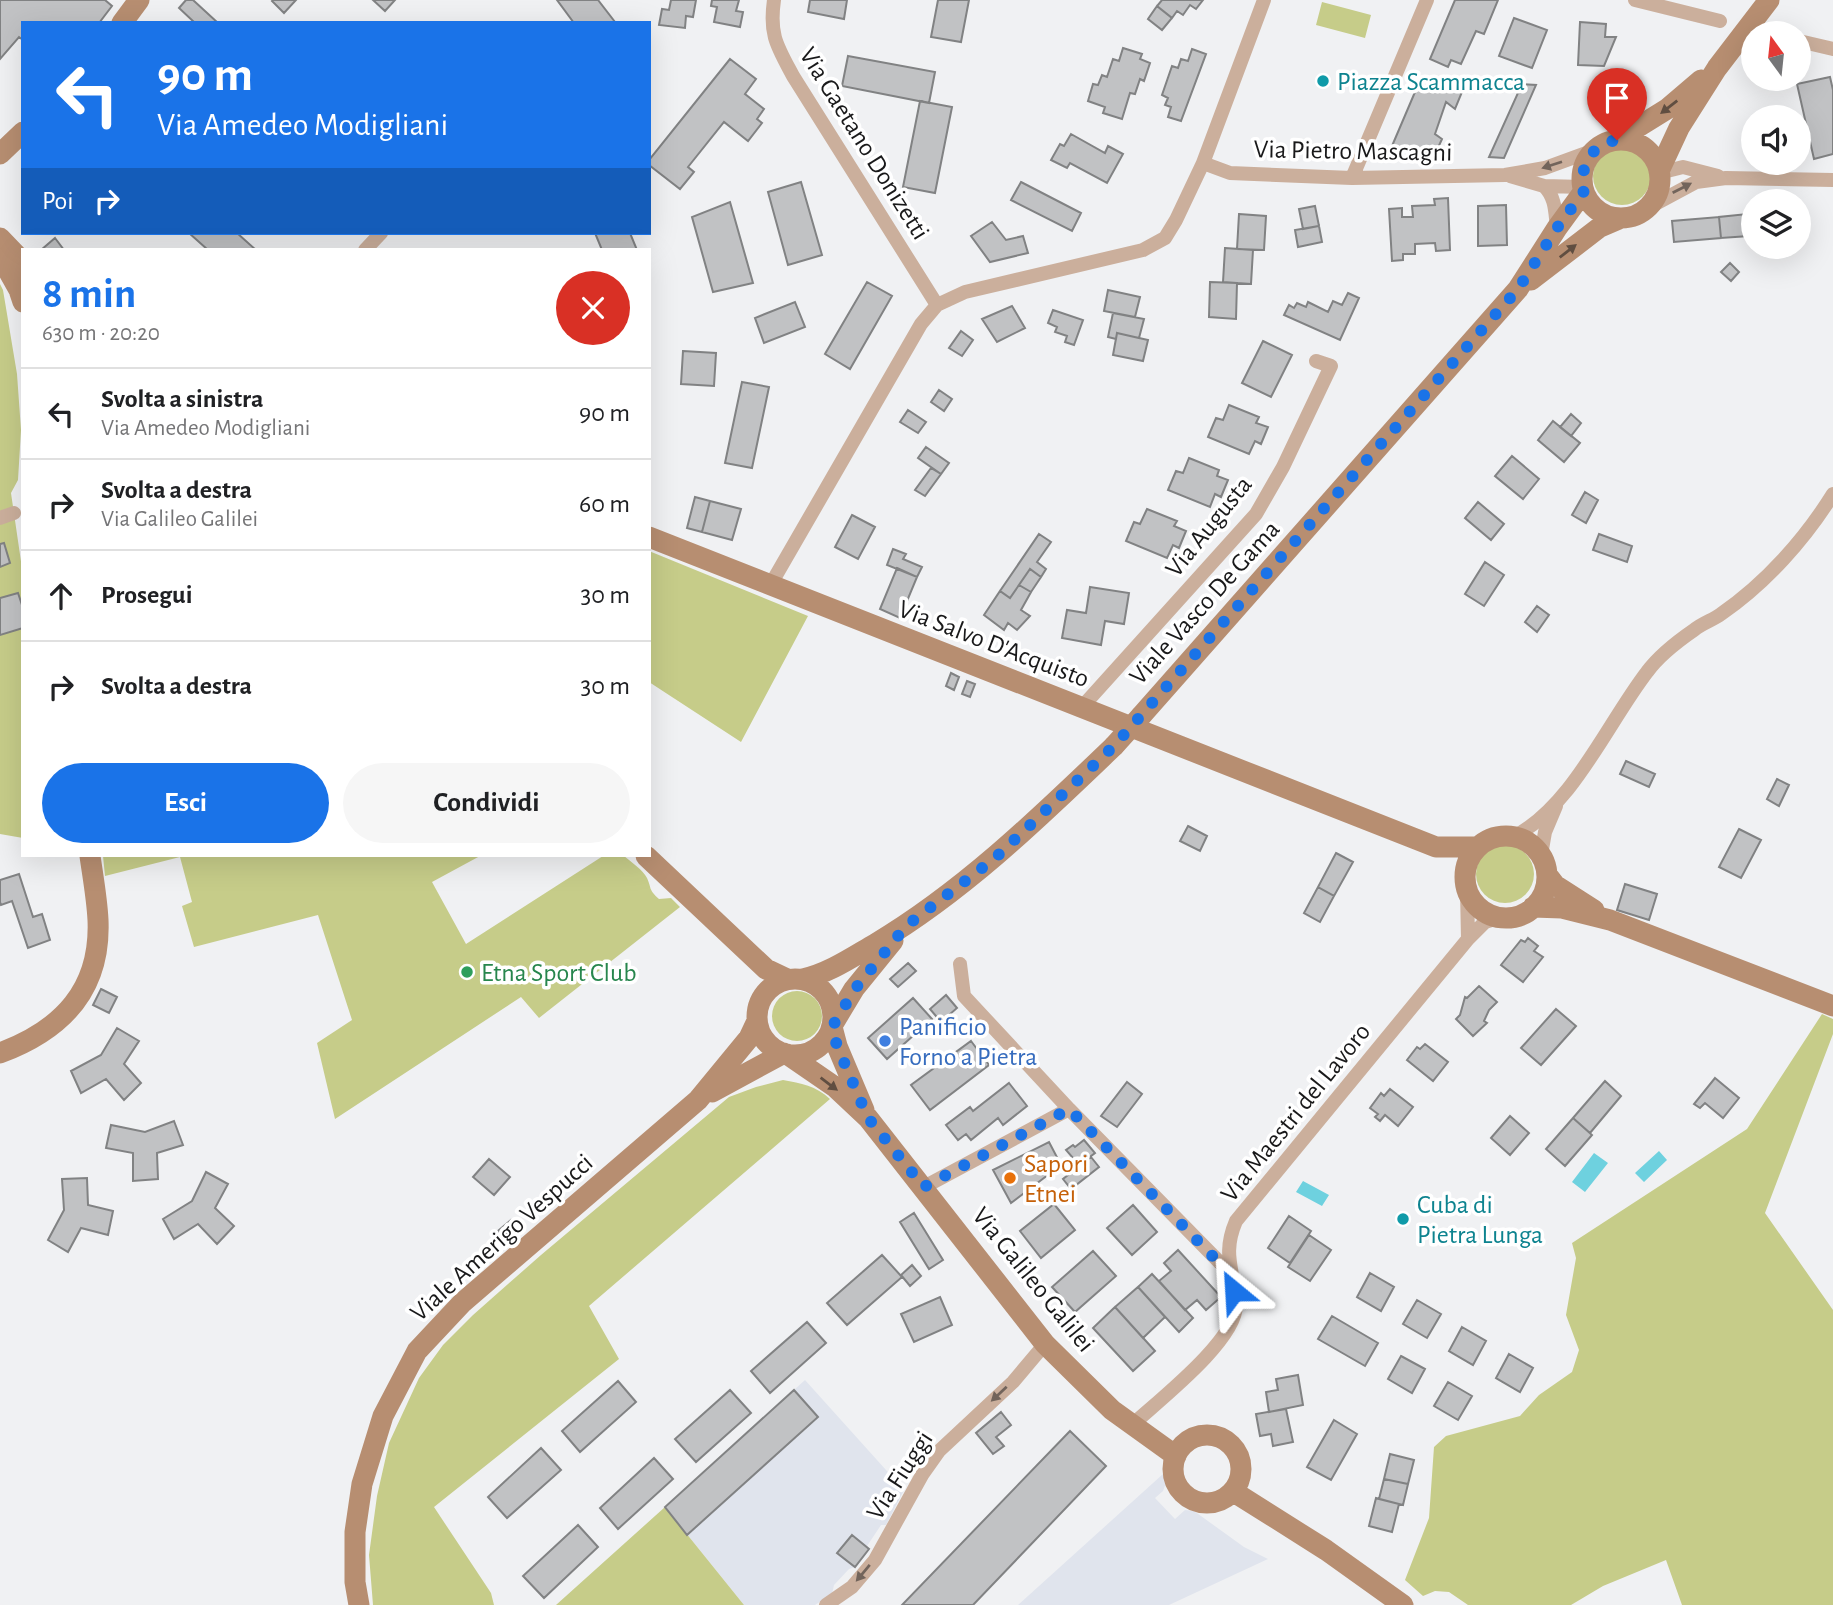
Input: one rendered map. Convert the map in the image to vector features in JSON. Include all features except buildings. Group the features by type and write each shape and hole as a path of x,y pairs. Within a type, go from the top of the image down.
{"main road":[{"path":"1762,21 1769,0"},
{"path":"1621,218 1600,212 1589,202 1583,189 1584,166 1597,149 1617,140 1667,109 1741,47"},
{"path":"1518,289 1600,227 1642,211 1657,195 1659,172 1679,128 1717,68"},
{"path":"0,154 21,134"},
{"path":"1617,140 1632,142 1645,148 1654,159 1659,172"},
{"path":"1518,289 1583,189"},
{"path":"0,238 21,260"},
{"path":"0,256 21,296"},
{"name":"Viale Vasco De Gama","path":"906,926 994,859 1114,746 1518,289"},
{"name":"Via Salvo D'Acquisto","path":"651,538 1436,847"},
{"path":"1436,847 1477,848 1499,836 1515,836 1530,843 1541,855 1548,876 1555,884 1610,920"},
{"path":"1436,847 1466,884 1480,908 1490,915 1501,917 1524,914 1533,907 1546,888 1548,876"},
{"path":"1466,884 1466,867 1477,848"},
{"path":"0,1053 33,1039 55,1025 70,1010 83,990 94,961 98,923 90,857"},
{"path":"647,857 766,969 821,988 827,995 832,1004 832,1026 837,1046 868,1118"},
{"path":"1533,907 1562,908 1610,920 1831,1006"},
{"path":"698,1100 749,1038 770,988 795,979 818,976 906,926"},
{"path":"698,1100 786,1054 797,1055 824,1042 855,989 906,926"},
{"path":"723,929 753,975 764,1039 770,1046 835,1087 868,1118"},
{"name":"Viale Amerigo Vespucci","path":"359,1605 355,1582 355,1532 362,1484 383,1416 417,1352 462,1303 698,1100"},
{"name":"Via Galileo Galilei","path":"868,1118 1045,1344 1100,1399 1175,1456"},
{"path":"1203,1435 1226,1440 1235,1448 1242,1471 1234,1492 1217,1503 1198,1503 1189,1499 1176,1484 1173,1465 1182,1446 1192,1438 1203,1435"},
{"path":"1234,1492 1326,1550 1397,1600"}],"street":[{"name":"Via Gaetano Donizetti","path":"774,0 771,24 776,45 937,305"},
{"path":"771,584 921,324 937,305 965,292 1143,250 1165,238 1177,220 1203,163 1264,0"},
{"path":"1352,178 1427,0"},
{"path":"1635,0 1720,21"},
{"path":"1811,44 1833,49"},
{"path":"1505,175 1545,167 1597,149"},
{"name":"Via Pietro Mascagni","path":"1203,163 1230,173 1352,178 1505,175"},
{"path":"1659,172 1683,167 1727,178"},
{"path":"1505,175 1544,186 1583,189"},
{"path":"1642,211 1696,182 1727,178 1833,180"},
{"path":"1544,186 1551,193 1557,228"},
{"path":"367,248 379,235"},
{"name":"Via Augusta","path":"1082,707 1256,514 1283,467 1331,366 1316,361"},
{"path":"1541,855 1545,832 1558,802 1648,670 1694,629 1721,614 1787,556 1833,494"},
{"path":"1515,836 1530,828 1558,802"},
{"path":"1466,884 1468,939"},
{"name":"Via Maestri del Lavoro","path":"1132,1425 1219,1345 1232,1324 1237,1307 1228,1256 1229,1238 1236,1221 1468,939 1485,922 1501,917"},
{"path":"960,964 964,996 1069,1109 1231,1275"},
{"path":"924,1187 1069,1109"},
{"name":"Via Fiuggi","path":"826,1605 852,1587 875,1560 922,1475 939,1451 1013,1382 1045,1344"}],"shaded area":[{"path":"805,1380 904,1490 886,1525 881,1525 867,1546 869,1549 855,1567 849,1569 834,1585 832,1594 815,1605 744,1605 665,1507"},
{"path":"1163,1474 1166,1483 1163,1491 1155,1498 1175,1519 1185,1510 1194,1511 1244,1547 1268,1559 1169,1605 1018,1605"}],"green space":[{"path":"1322,2 1371,15 1365,38 1316,25"},
{"path":"1616,147 1628,147 1643,155 1651,170 1651,182 1643,197 1628,205 1616,205 1601,197 1593,182 1593,170 1601,155"},
{"path":"0,284 17,374 21,430 18,480 11,493 21,561 21,838 0,834"},
{"path":"651,552 808,616 741,742 651,683"},
{"path":"1499,845 1511,845 1526,853 1534,868 1534,880 1526,895 1511,903 1499,903 1484,895 1476,880 1476,868 1484,853"},
{"name":"Etna Sport Club","path":"103,857 180,857 105,876"},
{"name":"Etna Sport Club","path":"180,857 478,857 432,882 466,944 601,857 625,857 645,875 659,899 671,898 680,907 539,1018 521,997 335,1119 317,1043 352,1020 318,915 194,947 182,906 192,902"},
{"path":"797,991 815,998 822,1016 815,1034 797,1041 779,1034 772,1016 779,998"},
{"path":"1822,1014 1833,1019 1833,1034 1765,1213 1833,1310 1833,1605 1682,1605 1666,1560 1603,1586 1571,1605 1468,1605 1449,1592 1435,1591 1423,1596 1405,1580 1429,1518 1434,1447 1446,1436 1520,1416 1539,1395 1572,1372 1579,1350 1566,1315 1576,1258 1572,1243 1747,1129"},
{"path":"783,1080 808,1086 830,1099 589,1306 619,1359 434,1507 491,1593 494,1605 373,1605 369,1555 377,1496 389,1443 419,1378 443,1345 541,1255 729,1097"},
{"path":"665,1507 744,1605 556,1605"}],"water":[{"path":"1659,1151 1667,1160 1644,1182 1635,1173"},
{"path":"1594,1153 1608,1163 1585,1192 1572,1182"},
{"path":"1303,1181 1329,1195 1322,1206 1296,1192"}],"place":[{"name":"Piazza Scammacca","path":"1323,81"},
{"name":"Etna Sport Club","path":"467,972"},
{"name":"Panificio Forno a Pietra","path":"885,1041"},
{"name":"Sapori Etnei","path":"1010,1178"},
{"name":"Cuba di Pietra Lunga","path":"1403,1219"}],"route":[{"path":"1234,1291 1231,1275 1069,1109 924,1187 868,1118 837,1046 832,1027 855,989 906,926 994,859 1114,746 1141,716 1518,289 1584,191 1582,174 1587,160 1597,149 1617,140"}]}
